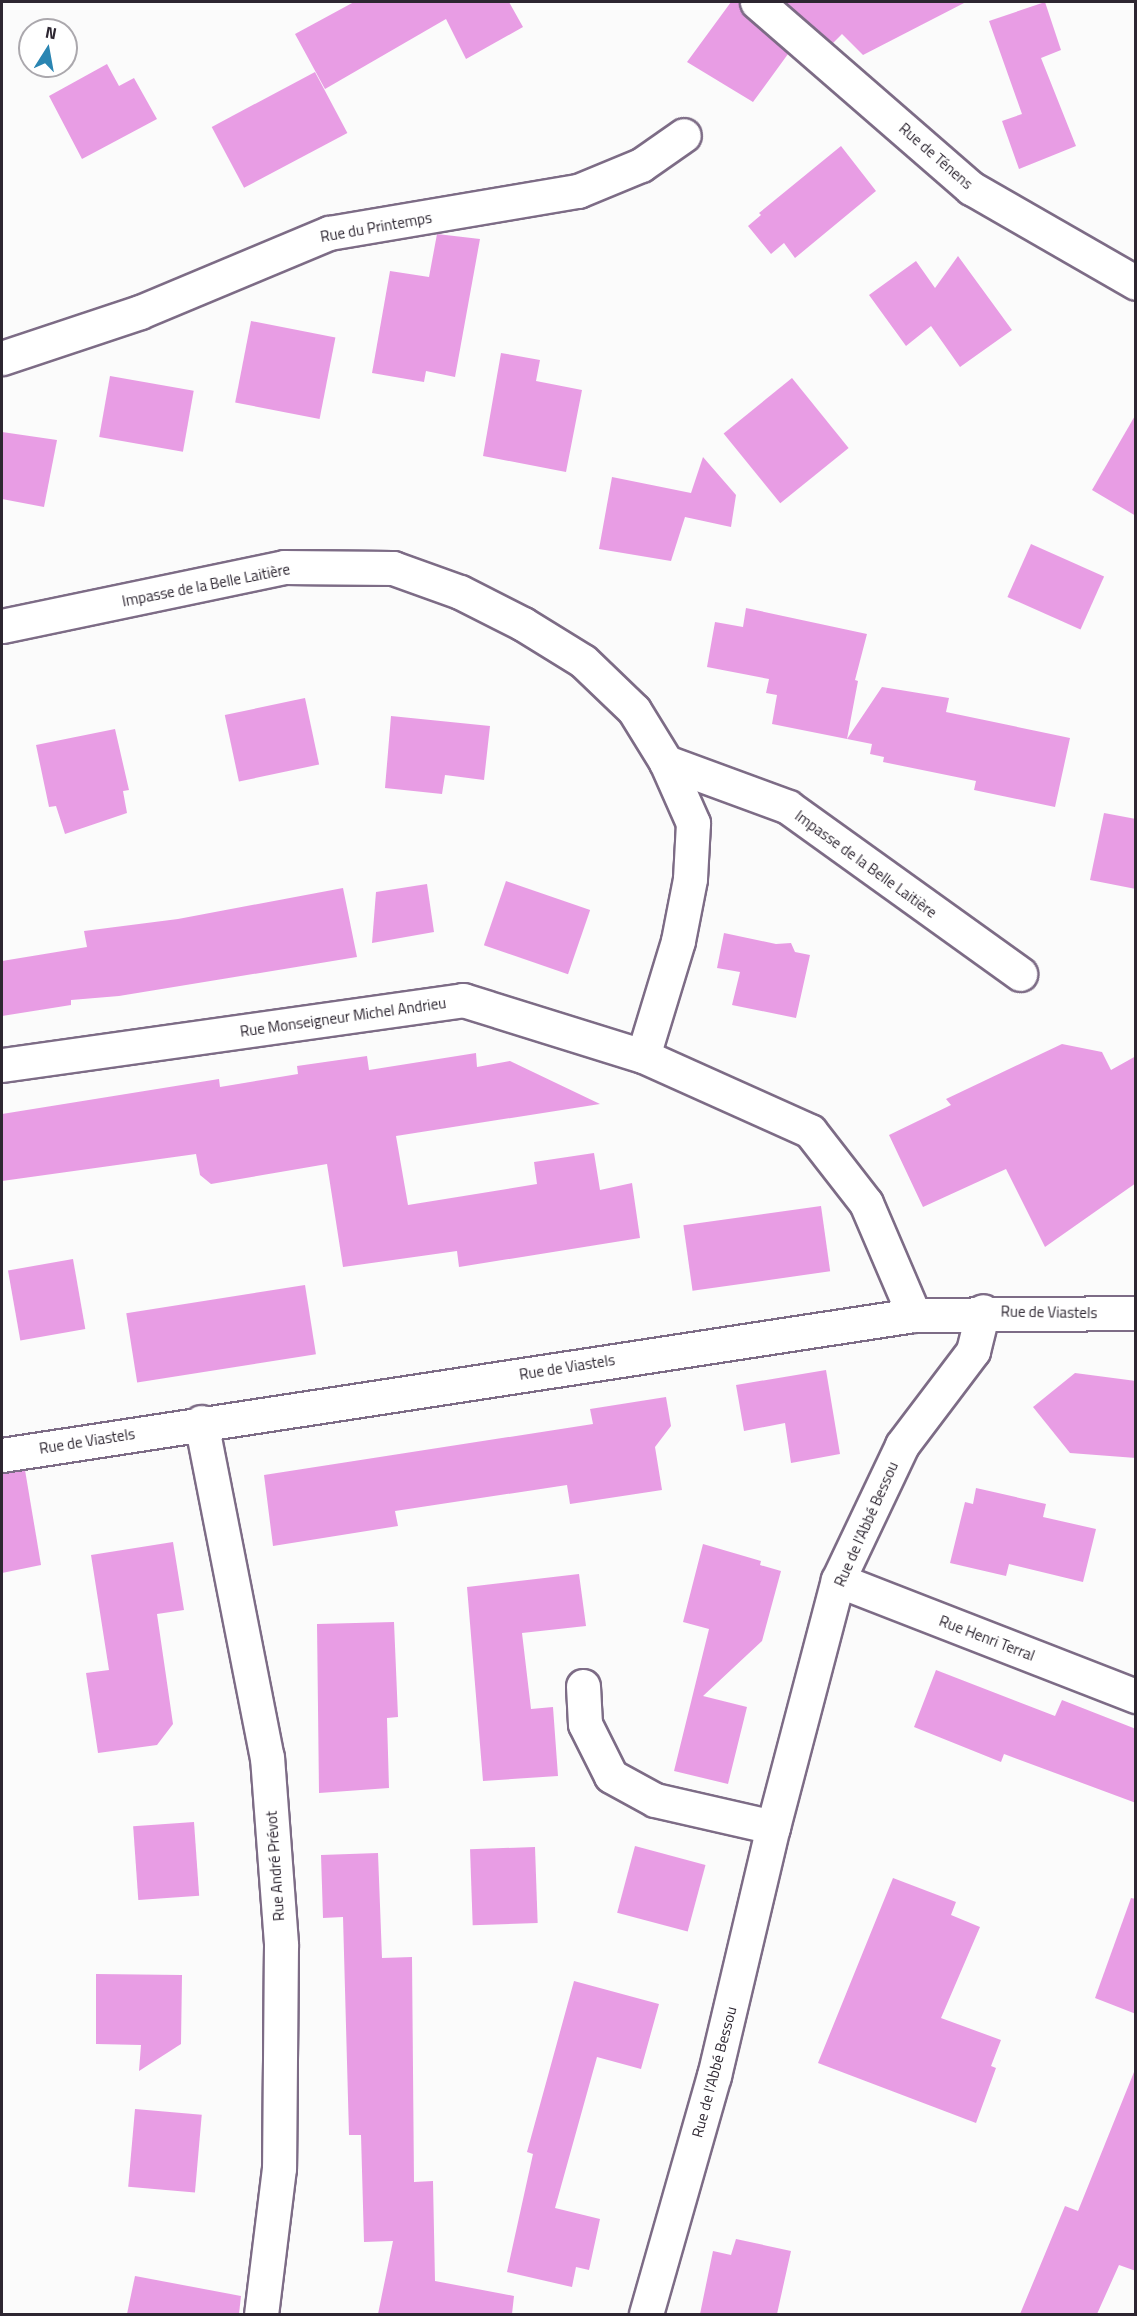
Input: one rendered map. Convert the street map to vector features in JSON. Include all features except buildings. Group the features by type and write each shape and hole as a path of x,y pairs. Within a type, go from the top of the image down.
{"street":[{"name":"Rue de Ténens","path":"757,2 971,188 1136,283"},
{"name":"Rue du Printemps","path":"2,358 140,312 329,233 578,191 641,165 684,135"},
{"name":"Impasse de la Belle Laitière","path":"2,626 284,567 393,568 460,592 523,624 583,661 634,710 666,762 693,823 690,879 678,941 643,1056"},
{"name":"Impasse de la Belle Laitière","path":"666,762 788,807 1020,974"},
{"name":"Rue Monseigneur Michel Andrieu","path":"2,1065 463,1000 643,1056 810,1131 866,1203 914,1315"},
{"name":"Rue de Viastels","path":"2,1455 201,1422 914,1315 983,1311 1136,1313"},
{"name":"Rue de l'Abbé Bessou","path":"646,2314 714,2076 773,1827 838,1580 902,1445 973,1351 983,1311"},
{"name":"Rue André Prévot","path":"201,1422 267,1757 281,1946 279,2168 261,2314"},
{"name":"Rue Henri Terral","path":"838,1580 1136,1696"},
{"path":"583,1686 585,1724 611,1776 655,1800 773,1827"}]}
